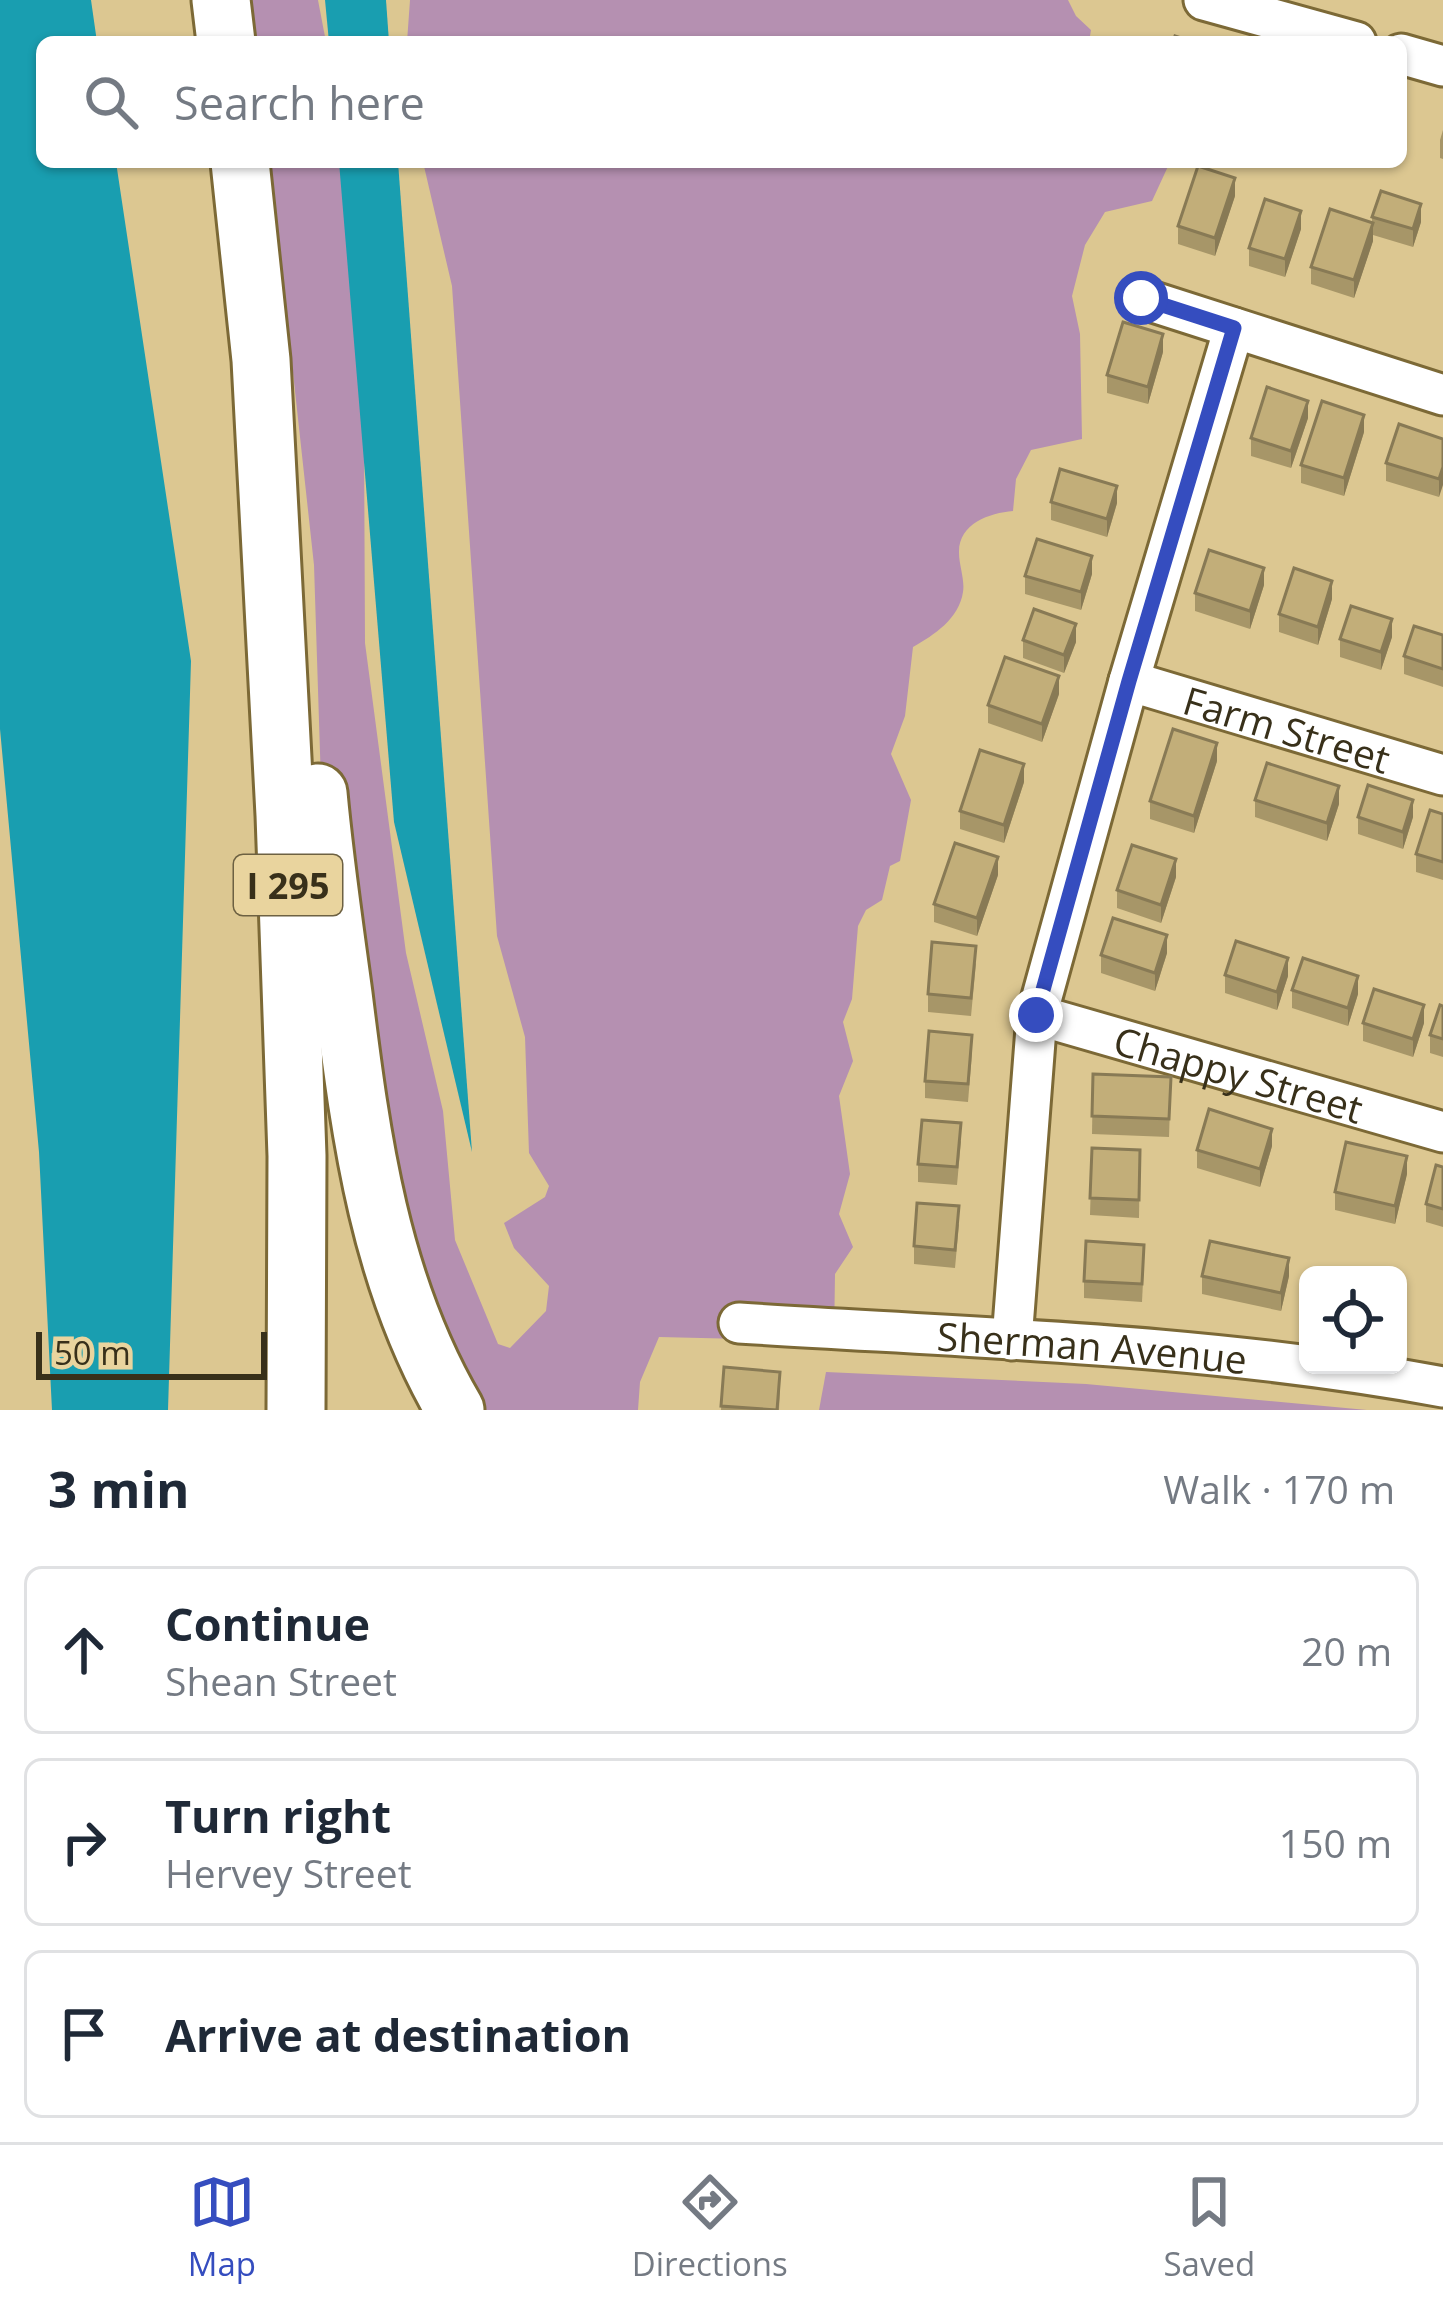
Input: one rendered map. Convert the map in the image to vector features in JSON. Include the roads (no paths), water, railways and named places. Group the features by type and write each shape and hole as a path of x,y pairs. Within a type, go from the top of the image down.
{"highway":[{"path":"221,0 225,36"},
{"name":"I 295","path":"241,168 261,360 295,1041 296,1410"},
{"path":"261,360 303,592 320,809 362,1138 386,1251 401,1296 420,1346 455,1410"}],"street":[{"path":"1204,0 1334,36"},
{"path":"1407,56 1443,66"},
{"path":"1141,298 1443,395"},
{"path":"1012,1340 1036,1015 1234,328"},
{"name":"Farm Street","path":"1129,681 1443,775"},
{"name":"Chappy Street","path":"1036,1015 1443,1132"},
{"name":"Sherman Avenue","path":"739,1323 1279,1362 1443,1387"}],"water":[{"path":"0,0 91,0 96,36 36,36 36,168 117,168 191,661 168,1410 52,1410 39,1152 0,729"},
{"path":"325,0 386,0 389,36 328,36"},
{"path":"340,168 398,168 472,1152 394,822"}]}
